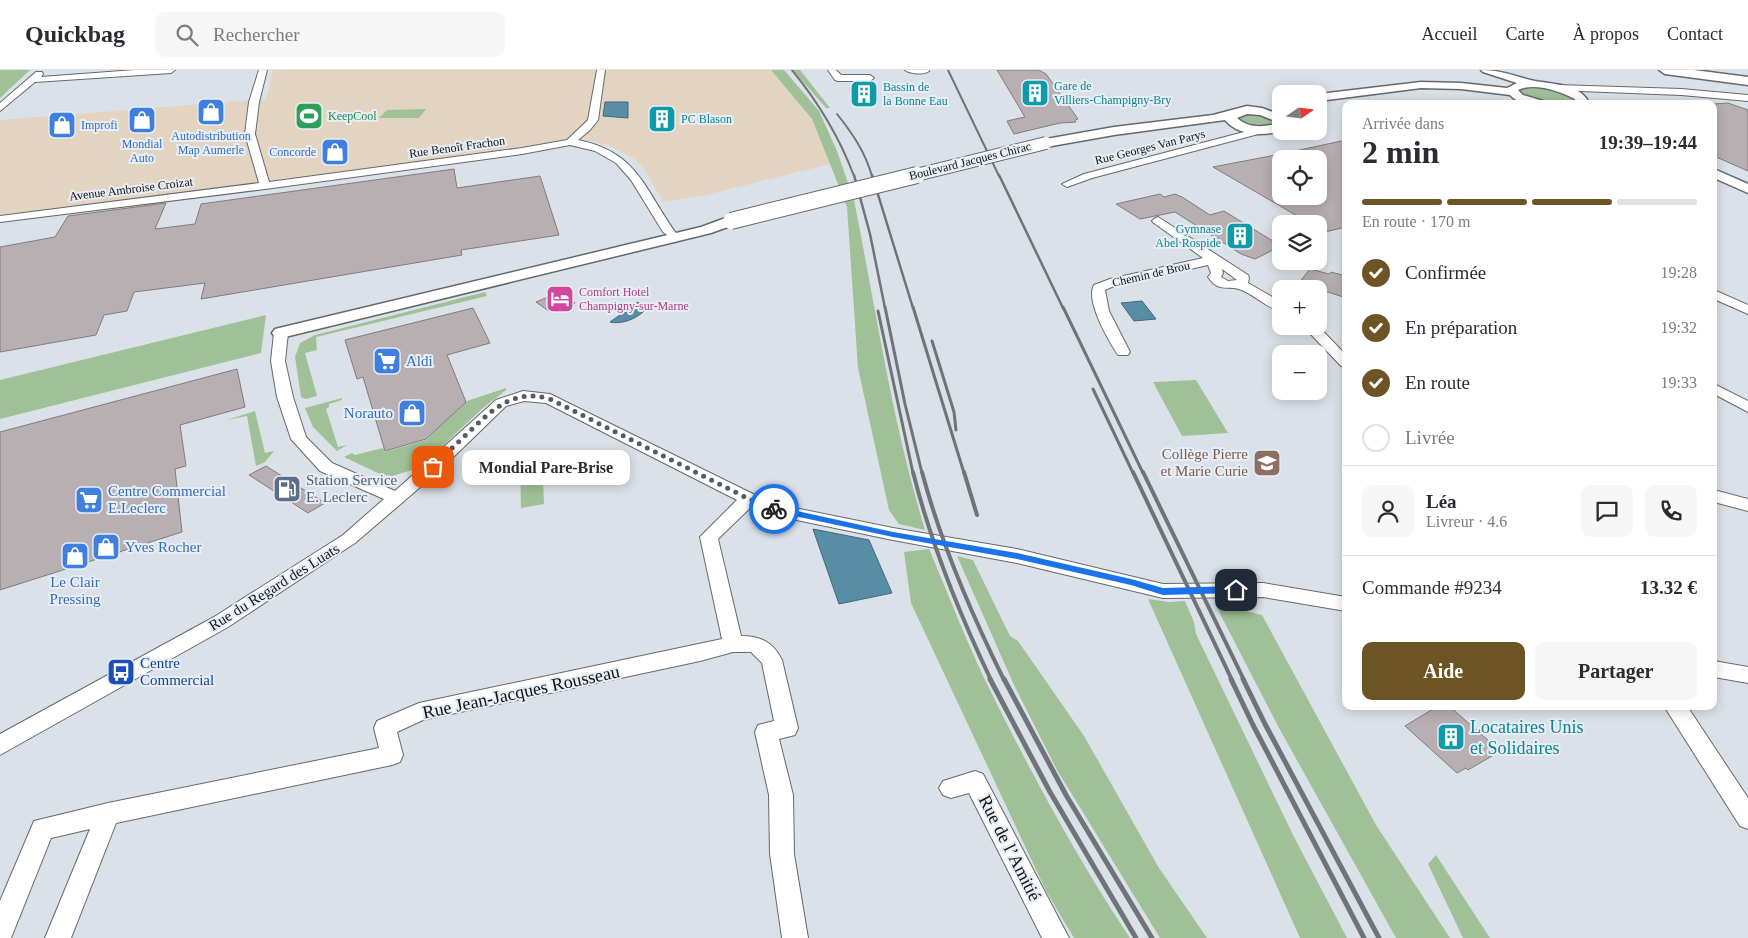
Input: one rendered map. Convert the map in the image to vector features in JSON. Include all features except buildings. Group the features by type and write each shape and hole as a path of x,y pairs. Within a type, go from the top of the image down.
{"highway":[{"path":"1665,70 1748,81"},
{"path":"1718,70 1748,74"}],"main road":[{"path":"1487,70 1537,85 1558,88 1580,100"},
{"path":"1500,75 1526,100"},
{"path":"1328,97 1421,85 1513,89 1537,85"},
{"name":"Boulevard Jacques Chirac","path":"1235,125 1238,112 1256,111 1272,114"},
{"name":"Boulevard Jacques Chirac","path":"617,249 1046,143 1114,130 1213,119 1263,130 1272,123"},
{"path":"1717,175 1748,189"},
{"path":"281,333 570,263 673,235"},
{"path":"570,263 617,249"},
{"path":"524,274 574,257 617,249"}],"street":[{"path":"0,108 43,70"},
{"path":"32,80 171,70"},
{"path":"263,70 254,102 250,134 265,186"},
{"path":"570,142 587,128 593,120 601,70"},
{"path":"832,70 838,78 870,77"},
{"path":"909,70 925,71"},
{"path":"1558,88 1680,92 1748,98"},
{"path":"1580,100 1609,90"},
{"name":"Rue Georges Van Parys","path":"1067,184 1235,125"},
{"path":"570,142 591,147 620,160 630,169 664,227 673,235"},
{"name":"Rue Benoît Frachon","path":"265,186 522,151 570,142"},
{"name":"Avenue Ambroise Croizat","path":"0,219 265,186"},
{"path":"1158,222 1215,265 1214,277 1218,282 1227,285 1238,279 1272,301"},
{"name":"Chemin de Brou","path":"1123,352 1111,330 1098,297 1099,288 1110,283 1215,265"},
{"path":"1717,295 1748,310"},
{"path":"281,333 278,361 288,408 299,439 326,467 396,498"},
{"path":"1319,335 1342,358"},
{"path":"1717,390 1748,407"},
{"name":"Rue du Regard des Luats","path":"0,746 221,622 349,539 376,518 396,498 433,467 495,407 510,399 523,396 550,399 749,499"},
{"path":"1717,497 1748,505"},
{"path":"795,938 782,854 781,796 766,732 787,728 772,660 756,644 734,644 709,537 749,499 782,511 893,534 1017,556 1163,591 1262,590 1342,603"},
{"name":"Rue Jean-Jacques Rousseau","path":"0,932 43,828 392,755 385,728 419,712 700,653 734,644"},
{"path":"1717,669 1748,674"},
{"path":"1678,710 1748,818"},
{"name":"Rue de l’Amitié","path":"951,788 975,781 1056,938"},
{"path":"58,938 108,814"}],"shaded area":[{"path":"273,70 771,70 812,119 830,164 706,195 663,202 643,167 634,159 610,146 592,141 568,138 530,146 114,202 0,215 0,120 266,99"}],"green space":[{"path":"0,70 30,70 0,98"},
{"path":"771,70 784,70 819,111 837,151 849,186 840,189 812,119"},
{"path":"793,70 800,70 830,108 826,108"},
{"path":"1526,87 1541,87 1574,95 1576,100 1532,100 1522,95 1518,90"},
{"path":"426,109 419,118 379,118 387,110"},
{"path":"1244,114 1258,114 1272,119 1272,126 1248,125 1239,121 1240,116"},
{"path":"854,200 885,366 913,489 925,530 899,524 889,510 858,368 847,207 845,202"},
{"path":"485,292 487,296 316,337 317,350 305,353 317,396 306,399 301,397 295,357 300,343 315,335"},
{"path":"266,315 261,353 0,419 0,380"},
{"path":"1196,380 1228,433 1182,436 1153,382"},
{"path":"506,388 419,468 392,476 380,474 344,457 352,453 355,455 383,448 385,452 426,440 448,418 446,415 456,412 467,401"},
{"path":"342,398 342,400 329,404 329,407 326,409 338,447 347,445 337,451 313,427 305,408"},
{"path":"255,411 265,453 274,451 265,462 256,466 247,416 227,420"},
{"path":"542,454 544,504 521,508 520,457"},
{"path":"929,549 976,660 1025,758 1075,849 1130,938 1074,938 1046,891 911,603 904,552"},
{"path":"957,556 973,560 1010,636 1018,641 1084,736 1159,868 1207,938 1160,938 1057,770 1014,685"},
{"path":"1148,599 1169,602 1185,601 1194,622 1196,634 1294,837 1347,938 1300,938"},
{"path":"1215,604 1262,615 1376,825 1450,938 1396,938 1279,728"},
{"path":"1436,855 1490,938 1463,938 1428,864"}],"water":[{"path":"605,102 628,102 628,118 603,116"},
{"path":"1142,301 1156,319 1134,321 1121,303"},
{"path":"638,302 645,310 638,316 625,322 610,322"},
{"path":"813,529 869,540 892,593 839,604"}],"railway":[{"path":"792,70 828,120 854,176"},
{"path":"948,70 999,176"},
{"path":"837,114 858,144 872,176"},
{"path":"854,175 870,234 885,308"},
{"path":"872,175 913,308"},
{"path":"999,175 1063,308"},
{"path":"885,307 905,404 922,473"},
{"path":"913,307 964,473"},
{"path":"1063,307 1143,473"},
{"path":"878,311 913,473"},
{"path":"932,341 954,412 956,430"},
{"path":"1093,389 1133,473"},
{"path":"913,472 937,552 991,680"},
{"path":"922,472 938,525 958,578 1004,680"},
{"path":"964,472 977,515"},
{"path":"1133,472 1232,680"},
{"path":"1143,472 1244,680"},
{"path":"990,679 1050,792 1136,938"},
{"path":"1004,679 1066,795 1152,938"},
{"path":"1231,679 1364,938"},
{"path":"1243,679 1379,938"}],"way so far":[{"path":"433,467 495,407 516,397 536,396 550,399 582,414 749,499 774,509"}],"place":[{"name":"Gare de Villiers-Champigny-Bry","path":"1035,93"},
{"name":"Bassin de la Bonne Eau","path":"864,94"},
{"name":"Autodistribution Map Aumerle","path":"211,112"},
{"name":"KeepCool","path":"309,116"},
{"name":"PC Blason","path":"662,119"},
{"name":"Mondial Auto","path":"142,120"},
{"name":"Improfi","path":"62,125"},
{"name":"Concorde","path":"335,152"},
{"name":"Gymnase Abel Rospide","path":"1240,236"},
{"name":"Comfort Hotel Champigny-sur-Marne","path":"560,299"},
{"name":"Aldi","path":"387,361"},
{"name":"Norauto","path":"412,413"},
{"name":"Collège Pierre et Marie Curie","path":"1267,463"},
{"name":"Mondial Pare-Brise","path":"433,467"},
{"name":"Station Service E. Leclerc","path":"287,489"},
{"name":"Centre Commercial E.Leclerc","path":"89,500"},
{"name":"Yves Rocher","path":"106,547"},
{"name":"Le Clair Pressing","path":"75,556"},
{"name":"Centre Commercial","path":"121,672"},
{"name":"Locataires Unis et Solidaires","path":"1451,737"}],"route":[{"path":"774,509 864,529 1017,556 1163,591 1236,590"}]}
